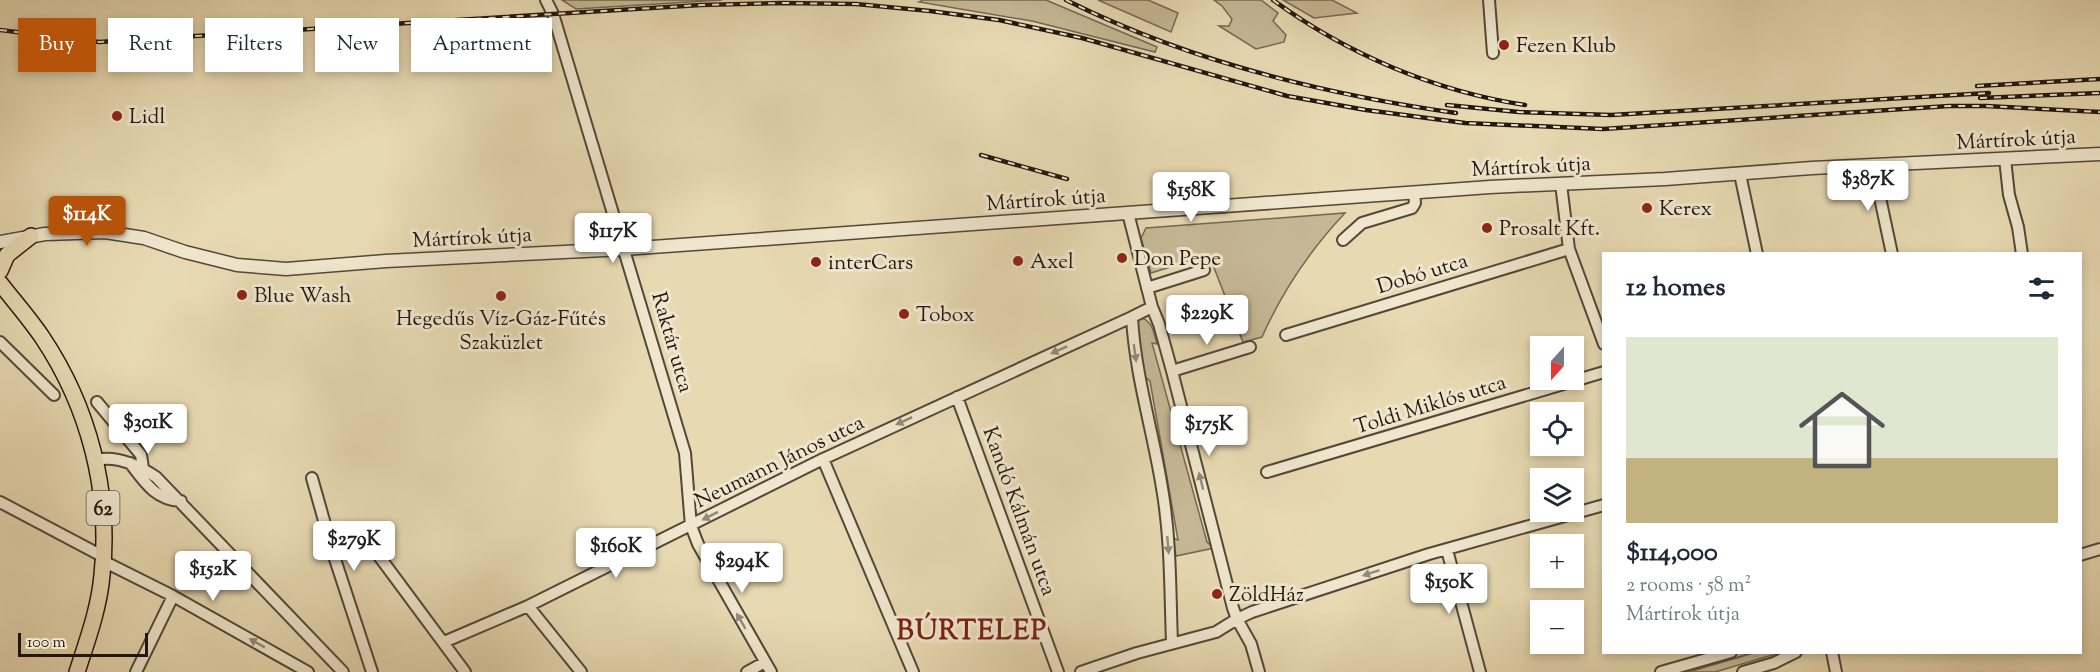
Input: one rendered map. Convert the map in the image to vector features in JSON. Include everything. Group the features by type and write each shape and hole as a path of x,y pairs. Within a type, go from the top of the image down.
{"main road":[{"path":"0,271 7,255 31,236"},
{"name":"62","path":"0,283 41,336 64,374 83,418 96,460 104,513 103,559 96,609 77,672"}],"street":[{"name":"Raktár utca","path":"546,0 553,14 685,453 691,526 698,544 768,667"},
{"path":"1489,0 1493,53"},
{"name":"Mártírok útja","path":"0,242 67,232 125,234 150,239 222,262 273,269 624,249 1414,193 1873,165 2100,154"},
{"path":"2005,159 2009,195 2018,227 2022,252"},
{"path":"1873,165 1892,252"},
{"path":"1740,174 1757,252"},
{"path":"1561,184 1569,249 1602,339"},
{"path":"1343,240 1362,223 1412,208 1415,202 1414,193"},
{"path":"1128,213 1237,619 1251,644 1259,672"},
{"name":"Dobó utca","path":"1286,335 1569,249"},
{"path":"1147,288 1204,270"},
{"name":"Neumann János utca","path":"444,642 528,606 823,459 1152,307"},
{"path":"1132,317 1138,373 1162,489 1170,567 1173,643"},
{"path":"0,342 54,395"},
{"path":"1172,371 1250,347"},
{"name":"Toldi Miklós utca","path":"1267,472 1602,373"},
{"name":"Kandó Kálmán utca","path":"957,397 1058,672"},
{"path":"97,402 141,455 143,468"},
{"path":"823,459 913,672"},
{"path":"96,460 118,460 129,463 143,468 156,477 343,672"},
{"path":"129,463 152,491 170,501 181,501"},
{"path":"312,478 334,556 372,672"},
{"path":"0,502 308,672"},
{"path":"1081,672 1216,632 1237,619 1319,590 1602,506"},
{"path":"2082,554 2100,549"},
{"path":"1447,550 1480,672"},
{"path":"376,552 465,672"},
{"path":"136,672 173,596"},
{"path":"528,606 581,672"},
{"path":"1743,672 1774,663 1792,654"},
{"path":"1832,654 1836,672"},
{"path":"1661,672 1714,655"},
{"path":"747,672 768,667"}],"shaded area":[{"path":"562,0 722,0 576,9"},
{"path":"923,0 1046,0 1157,47 1155,52 1032,21 919,2"},
{"path":"1098,0 1148,0 1178,13 1171,32"},
{"path":"1214,0 1261,0 1278,13 1273,21 1286,35 1284,42 1256,49 1219,26 1229,26 1232,19"},
{"path":"1283,0 1332,0 1357,13 1314,18"},
{"path":"1345,213 1298,271 1262,337 1243,342 1209,255 1151,273 1141,238 1146,228"},
{"path":"1138,317 1150,323 1153,331 1157,344 1152,343 1207,542 1214,548 1176,556 1172,538 1178,540 1150,381 1143,375 1133,321"},
{"path":"1724,654 1776,654 1715,672 1660,672"}],"waterway":[{"path":"1688,672 1749,654"}],"railway":[{"path":"1066,0 1160,41 1256,72 1356,96 1456,113"},
{"path":"1273,0 1331,37 1393,68 1458,90 1525,105"},
{"path":"0,30 99,42 701,5 856,4 999,20 1082,38 1287,96 1366,110 1465,123 1603,129 1949,106 2100,112"},
{"path":"1977,86 2100,79"},
{"path":"1447,105 1519,112 1611,115 1989,93"},
{"path":"1980,98 2100,93"},
{"path":"981,155 1067,179"}],"place":[{"name":"Fezen Klub","path":"1504,45"},
{"name":"Lidl","path":"117,116"},
{"name":"Kerex","path":"1647,208"},
{"name":"Prosalt Kft.","path":"1487,228"},
{"name":"Don Pepe","path":"1122,258"},
{"name":"Axel","path":"1018,261"},
{"name":"interCars","path":"816,262"},
{"name":"Blue Wash","path":"242,295"},
{"name":"Hegedűs Víz-Gáz-Fűtés Szaküzlet","path":"501,296"},
{"name":"Tobox","path":"904,314"},
{"name":"ZöldHáz","path":"1217,594"}],"district":[{"name":"BÚRTELEP","path":"972,630"}]}
